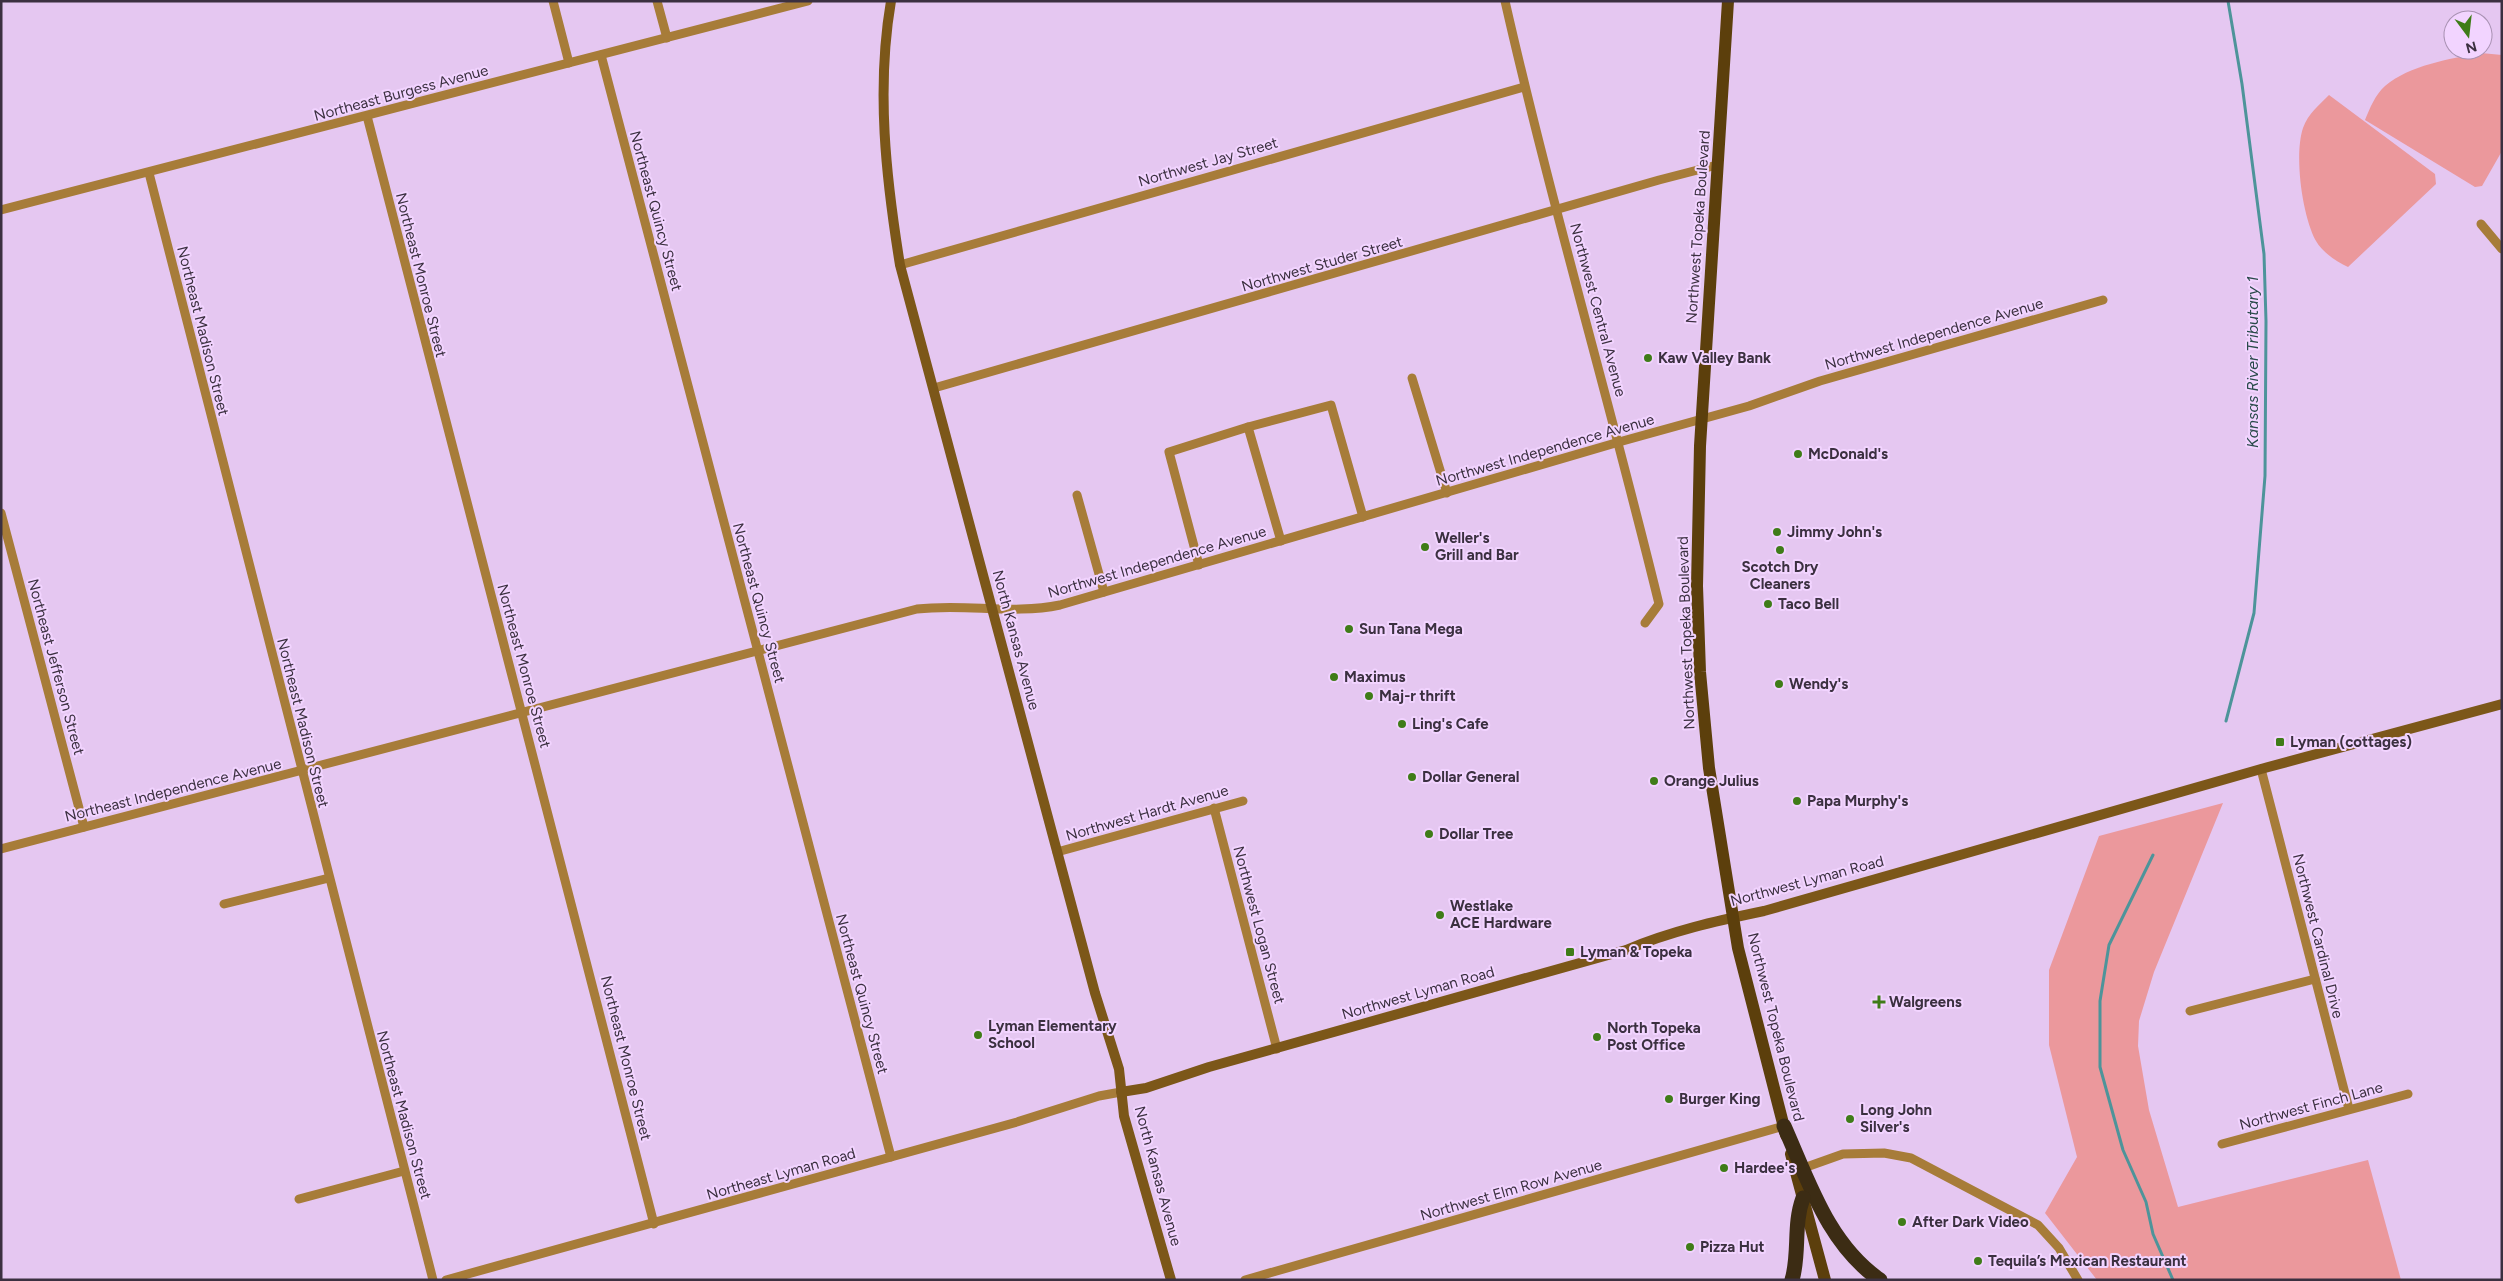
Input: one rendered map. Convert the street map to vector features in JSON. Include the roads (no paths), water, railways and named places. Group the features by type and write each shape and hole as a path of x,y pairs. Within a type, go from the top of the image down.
{"highway":[{"path":"1784,1126 1799,1169 1831,1230 1862,1266 1880,1280"},
{"path":"1792,1280 1796,1255 1798,1212 1803,1198"}],"main road":[{"name":"Northwest Topeka Boulevard","path":"1728,1 1702,419 1697,586 1700,672 1709,768 1732,918 1743,971 1784,1126"},
{"path":"1799,1169 1803,1198 1825,1280"}],"street":[{"path":"553,1 569,63"},
{"path":"658,1 667,38"},
{"name":"Northeast Burgess Avenue","path":"1,210 808,1"},
{"name":"North Kansas Avenue","path":"891,1 887,23 883,98 887,177 900,265 1095,994 1119,1069 1124,1116 1171,1280"},
{"name":"Northwest Central Avenue","path":"1505,1 1524,87 1558,210 1590,342 1619,442 1659,604 1645,622"},
{"name":"Northeast Quincy Street","path":"601,55 891,1157"},
{"name":"Northwest Jay Street","path":"900,265 1524,87"},
{"name":"Northeast Monroe Street","path":"367,116 440,404 523,713 654,1224"},
{"name":"Northwest Studer Street","path":"934,388 1717,165"},
{"name":"Northeast Madison Street","path":"149,173 328,878 433,1280"},
{"path":"2482,224 2502,249"},
{"name":"Northwest Independence Avenue","path":"992,608 1046,608 1104,592 1777,398 1820,381 2103,300"},
{"path":"1412,378 1447,493"},
{"path":"1199,565 1169,452 1248,427 1331,405 1364,518"},
{"path":"1248,427 1281,541"},
{"path":"1076,495 1104,592"},
{"name":"Northeast Jefferson Street","path":"1,513 84,827"},
{"name":"Northeast Independence Avenue","path":"1,849 917,609 943,606 992,608"},
{"name":"Northwest Lyman Road","path":"1121,1092 1146,1088 1209,1068 1626,950 1659,936 1701,924 1764,912 2261,769 2502,704"},
{"name":"Northwest Cardinal Drive","path":"2261,769 2349,1109"},
{"name":"Northwest Hardt Avenue","path":"1057,852 1243,800"},
{"name":"Northwest Logan Street","path":"1214,808 1277,1049"},
{"path":"224,904 328,878"},
{"path":"2190,1011 2315,979"},
{"name":"Northeast Lyman Road","path":"446,1280 1017,1122 1099,1096 1121,1092"},
{"name":"Northwest Finch Lane","path":"2222,1144 2408,1094"},
{"name":"Northwest Elm Row Avenue","path":"1245,1280 1784,1126"},
{"path":"1799,1169 1843,1154 1884,1153 1910,1158 2038,1226 2059,1248 2078,1280"},
{"path":"299,1198 404,1171"}],"waterway":[{"name":"Kansas River Tributary 1","path":"2226,721 2254,613 2265,476 2266,321 2264,254 2242,84 2228,1"},
{"name":"Kansas River Tributary 1","path":"2153,855 2109,945 2100,1001 2100,1067 2123,1150 2146,1202 2153,1234 2173,1280"}],"place":[{"name":"Kaw Valley Bank","path":"1648,358"},
{"name":"McDonald's","path":"1798,454"},
{"name":"Jimmy John's","path":"1777,532"},
{"name":"Weller's Grill and Bar","path":"1425,547"},
{"name":"Scotch Dry Cleaners","path":"1780,550"},
{"name":"Taco Bell","path":"1768,604"},
{"name":"Sun Tana Mega","path":"1349,629"},
{"name":"Maximus","path":"1334,677"},
{"name":"Wendy's","path":"1779,684"},
{"name":"Maj-r thrift","path":"1369,696"},
{"name":"Ling's Cafe","path":"1402,724"},
{"name":"Lyman (cottages)","path":"2280,742"},
{"name":"Dollar General","path":"1412,777"},
{"name":"Orange Julius","path":"1654,781"},
{"name":"Papa Murphy's","path":"1797,801"},
{"name":"Dollar Tree","path":"1429,834"},
{"name":"Westlake ACE Hardware","path":"1440,915"},
{"name":"Lyman & Topeka","path":"1570,952"},
{"name":"Walgreens","path":"1879,1002"},
{"name":"Lyman Elementary School","path":"978,1035"},
{"name":"North Topeka Post Office","path":"1597,1037"},
{"name":"Burger King","path":"1669,1099"},
{"name":"Long John Silver's","path":"1850,1119"},
{"name":"Hardee's","path":"1724,1168"},
{"name":"After Dark Video","path":"1902,1222"},
{"name":"Pizza Hut","path":"1690,1247"},
{"name":"Tequila’s Mexican Restaurant","path":"1978,1261"}]}
